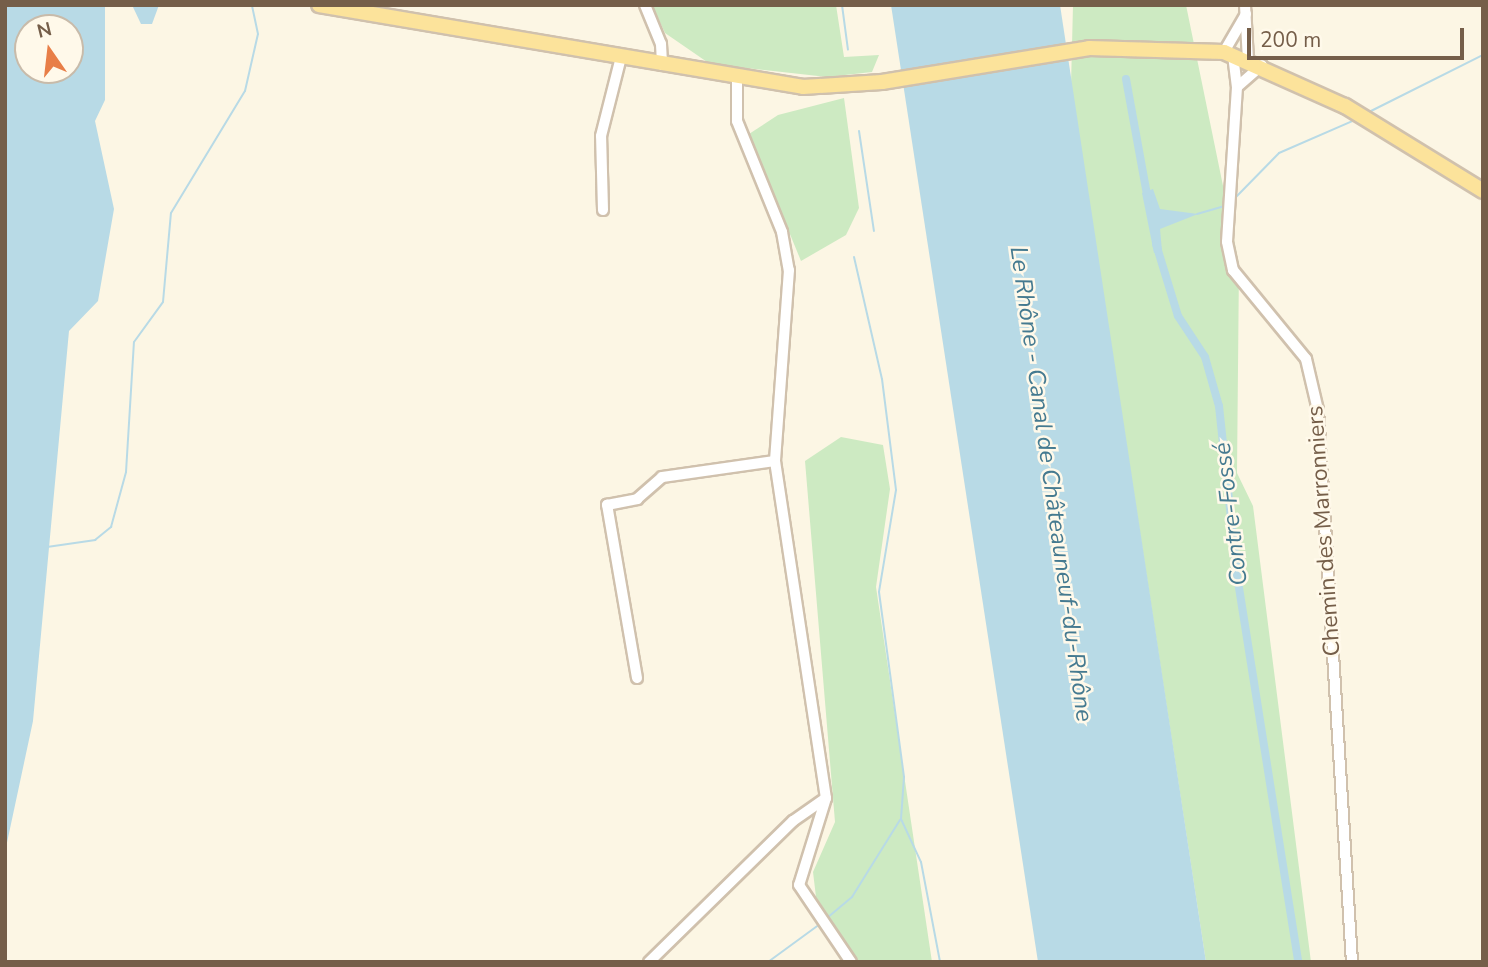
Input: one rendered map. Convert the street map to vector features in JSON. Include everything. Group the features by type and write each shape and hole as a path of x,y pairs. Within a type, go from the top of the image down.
{"main road":[{"path":"319,5 737,79 803,87 882,82 1089,48 1229,54 1255,63 1345,106 1483,191"}],"street":[{"path":"645,5 661,44 662,65"},
{"path":"1229,54 1245,10"},
{"path":"1237,87 1255,63 1245,10"},
{"name":"Chemin des Marronniers","path":"1229,54 1237,87 1227,220 1233,270 1306,359 1318,410 1352,962"},
{"path":"603,210 601,136 621,57"},
{"path":"737,79 737,121 782,232 789,270 775,461 827,798 799,885 851,962"},
{"path":"637,678 607,505 636,499 662,477 775,461"},
{"path":"649,962 793,821 827,798"}],"green space":[{"path":"652,5 836,5 844,57 879,55 872,72 827,77 710,64 665,33"},
{"path":"1073,5 1186,5 1239,264 1237,473 1253,506 1311,962 1206,962 1071,85"},
{"path":"844,98 859,208 846,235 801,261 749,134 778,115"},
{"path":"841,437 883,445 890,489 876,587 932,962 859,962 816,897 813,872 835,822 805,461"}],"water":[{"path":"5,5 105,5 105,100 95,121 114,209 98,301 69,331 33,721 5,852"},
{"path":"132,5 159,5 152,24 141,24"},
{"name":"Le Rhône - Canal de Châteauneuf-du-Rhône","path":"891,5 1060,5 1206,962 1038,962"},
{"path":"1153,189 1160,209 1198,214 1160,229 1162,251 1154,253 1142,193"}],"waterway":[{"path":"47,547 95,540 111,527 126,472 134,342 163,302 171,213 245,91 258,34 252,5"},
{"path":"842,5 848,50"},
{"path":"1369,112 1483,55"},
{"name":"Contre-Fossé","path":"1126,79 1148,200"},
{"path":"1235,198 1279,153 1355,120"},
{"path":"859,131 874,231"},
{"path":"1197,214 1222,207"},
{"name":"Contre-Fossé","path":"1156,244 1178,316 1205,357 1219,406 1237,575 1298,962"},
{"path":"854,257 882,379 896,490 879,592 904,777 901,819 921,862 940,962"},
{"path":"827,918 852,897 900,820"},
{"path":"768,962 820,924"}]}
